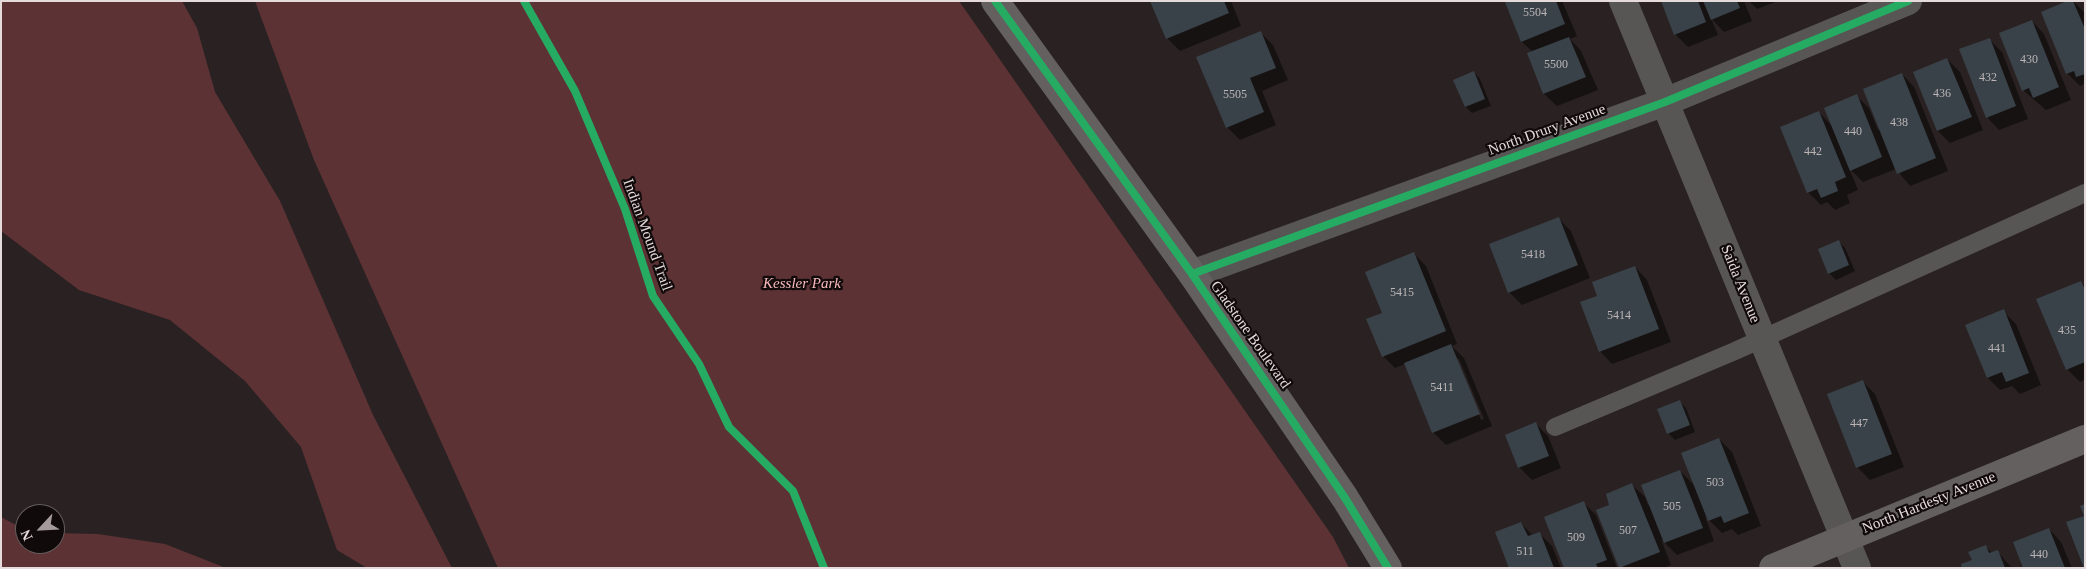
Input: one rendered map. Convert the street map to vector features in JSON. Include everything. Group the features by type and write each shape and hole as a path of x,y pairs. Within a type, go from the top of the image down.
{"street":[{"name":"Gladstone Boulevard","path":"995,1 1192,274 1345,498 1388,568"},
{"name":"Saida Avenue","path":"1623,1 1857,568"},
{"name":"North Drury Avenue","path":"1192,274 1665,102 1908,1"},
{"name":"North Hardesty Avenue","path":"1773,568 2085,439"}],"lane":[{"path":"1555,427 1763,338 2085,193"}],"green space":[{"path":"1,1 182,1 197,28 215,92 280,201 373,415 452,568 367,568 337,550 301,447 245,381 170,320 79,290 1,231"},
{"name":"Kessler Park","path":"255,1 959,1 1333,537 1349,568 498,568 314,160"},
{"path":"1,517 15,525 15,554 65,554 65,533 98,534 165,544 226,568 1,568"}],"building":[{"path":"1150,1 1224,1 1229,13 1166,39"},
{"path":"1556,1 1565,24 1521,42 1505,2"},
{"path":"1661,1 1698,1 1706,22 1674,35"},
{"path":"1703,1 1737,1 1740,8 1711,20"},
{"path":"2067,1 2073,1 2085,29 2085,74 2076,77 2074,71 2066,74 2041,12"},
{"path":"2032,20 2059,87 2033,98 2029,88 2022,91 1999,33"},
{"path":"1261,31 1276,68 1250,78 1264,112 1226,128 1196,57"},
{"path":"1569,37 1586,77 1543,94 1527,53"},
{"path":"1990,38 2016,106 1986,118 1959,49"},
{"path":"1947,58 1972,117 1937,131 1913,72"},
{"path":"1474,71 1485,99 1465,107 1453,80"},
{"path":"1902,73 1936,158 1897,174 1863,89"},
{"path":"1857,94 1882,157 1850,171 1824,108"},
{"path":"1819,111 1846,177 1835,182 1838,191 1821,198 1817,189 1807,193 1780,127"},
{"path":"1559,217 1578,265 1508,293 1489,244"},
{"path":"1839,240 1849,265 1828,274 1818,249"},
{"path":"1414,252 1446,331 1382,357 1366,319 1382,313 1365,272"},
{"path":"1635,266 1659,329 1599,352 1580,302 1597,296 1592,282"},
{"path":"2081,281 2085,289 2085,362 2066,370 2036,299"},
{"path":"2004,309 2029,373 2006,382 2002,372 1987,378 1965,325"},
{"path":"1451,344 1480,414 1432,433 1404,363"},
{"path":"1863,380 1892,454 1856,468 1827,394"},
{"path":"1680,400 1690,425 1667,434 1657,409"},
{"path":"1536,422 1549,456 1518,468 1505,435"},
{"path":"1719,438 1749,513 1724,523 1721,516 1708,521 1681,453"},
{"path":"1680,470 1703,528 1664,543 1641,485"},
{"path":"1632,483 1660,552 1619,568 1596,510 1609,505 1606,494"},
{"path":"1584,501 1607,560 1596,564 1598,568 1564,568 1544,517"},
{"path":"2085,504 2084,568 2066,522 2084,516 2080,506"},
{"path":"1521,522 1528,536 1540,532 1554,568 1509,568 1495,532"},
{"path":"2049,528 2065,568 2023,568 2013,542"},
{"path":"1986,545 1989,553 1998,550 2005,568 1962,568 1961,564 1972,560 1968,552"}],"cycle path":[{"name":"Indian Mound Trail","path":"524,1 575,91 625,209 653,296 699,364 729,427 793,491 824,568"},
{"path":"995,1 1192,274 1345,498 1388,568"},
{"path":"1192,274 1665,102 1908,1"}]}
